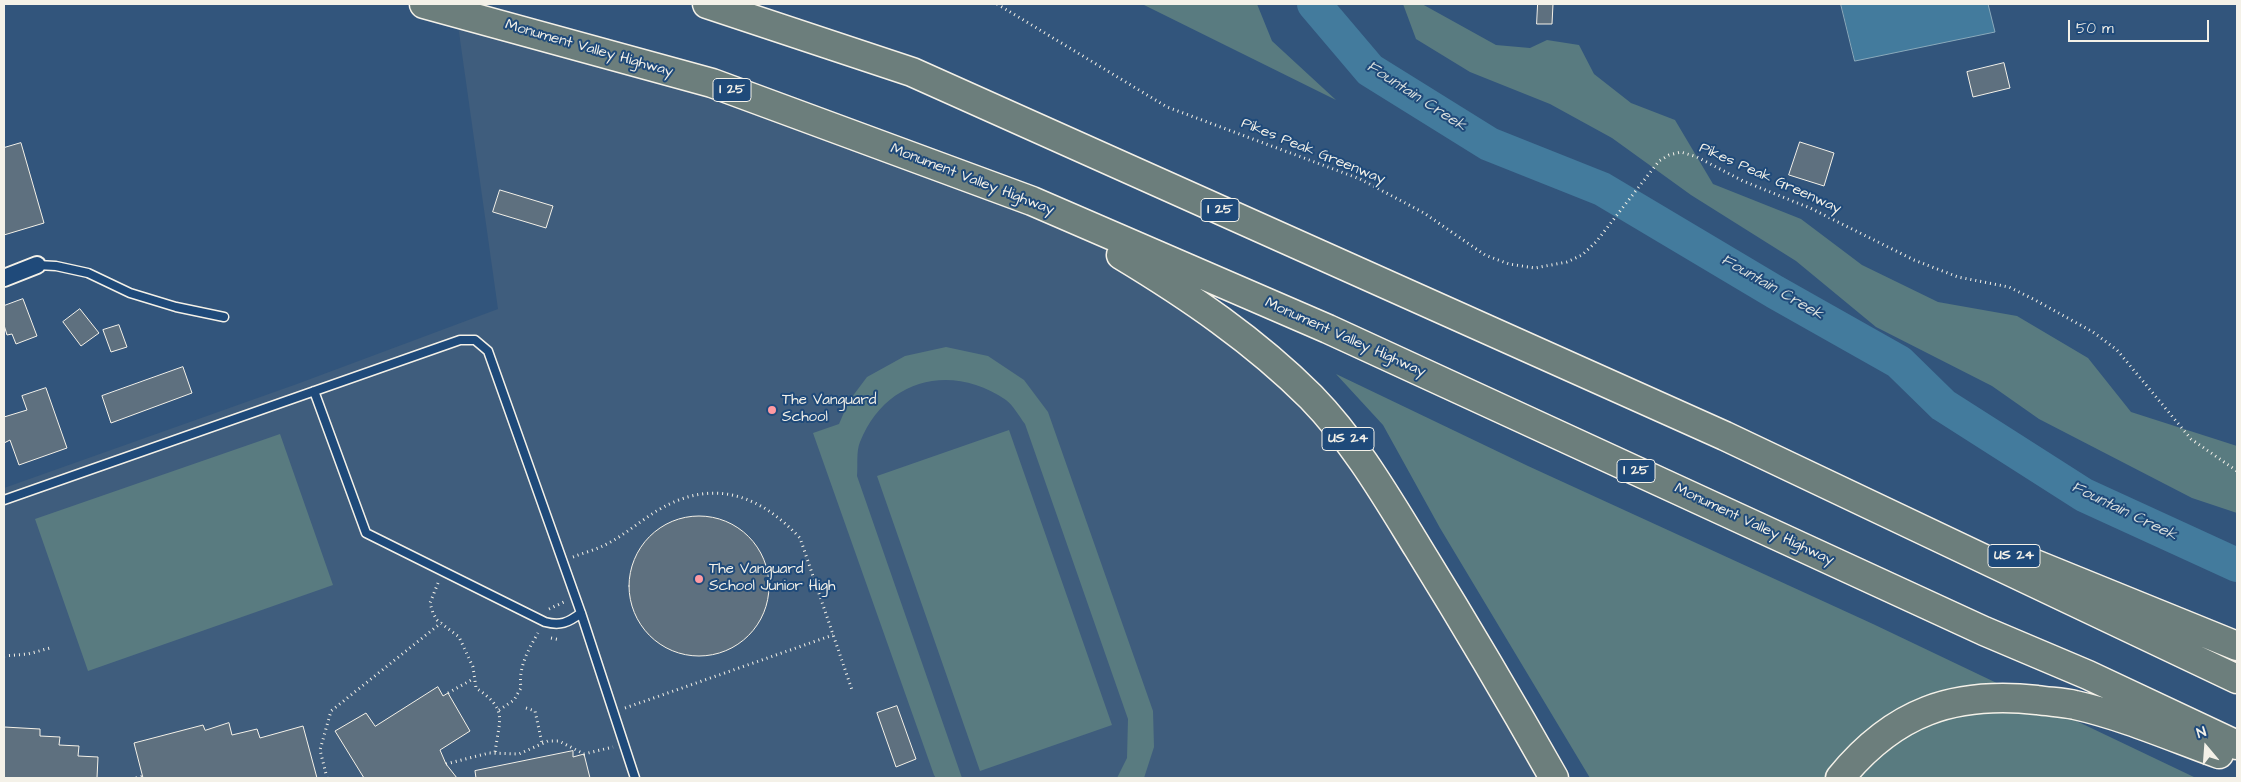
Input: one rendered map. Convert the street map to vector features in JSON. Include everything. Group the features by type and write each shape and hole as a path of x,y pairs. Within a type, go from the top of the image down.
{"highway":[{"name":"Monument Valley Highway","path":"424,4 712,83 1032,202 1328,329 1984,630 2088,675 2237,745"},
{"name":"I 25","path":"707,4 912,72 1790,466 2237,678"},
{"name":"US 24","path":"1032,202 1180,291 1271,360 1311,398 1345,436 1398,516 1481,648 1554,778"},
{"name":"US 24","path":"1790,466 2237,646"},
{"path":"1840,778 1860,754 1881,736 1901,723 1939,706 1987,697 2074,704 2237,760"}],"street":[{"path":"4,278 37,265"}],"lane":[{"path":"37,265 56,266 88,273 130,293 176,307 224,317"},
{"path":"4,500 460,340 475,340 488,351 563,560 635,778"},
{"path":"314,391 366,533 544,622 560,624 569,622 581,613"}],"path":[{"name":"Pikes Peak Greenway","path":"997,4 1167,107 1360,179 1424,214 1485,255 1509,264 1535,268 1567,262 1582,255 1596,242 1659,161 1668,155 1681,152 1697,157 1743,181 1810,208 1914,260 1958,277 2009,287 2093,332 2116,350 2191,440 2237,471"},
{"path":"563,560 604,546 660,509 678,500 698,494 735,494 770,510 786,522 800,538 852,690"},
{"path":"438,583 430,603 433,613 441,623 459,637 473,667 476,688 489,696 499,710 500,720 495,753"},
{"path":"499,710 514,700 521,688 519,678 522,665 550,608 565,602 562,592"},
{"path":"327,778 320,750 331,711 441,623"},
{"path":"613,712 833,635"},
{"path":"4,656 28,654 50,648"},
{"path":"448,693 474,679"},
{"path":"526,708 535,711 542,744"},
{"path":"446,764 495,753 519,754 548,741 559,741 584,754 623,744"},
{"path":"136,778 143,776"}],"shaded area":[{"path":"1841,4 1988,4 1995,32 1855,61"},
{"name":"The Vanguard School","path":"456,11 1032,201 1181,291 1345,436 1554,778 4,778 4,488 297,384 498,309"}],"green space":[{"path":"1142,4 1257,4 1272,41 1336,100"},
{"path":"1403,4 1422,4 1496,45 1530,48 1547,40 1579,45 1594,74 1631,103 1675,120 1713,184 1801,219 1862,265 1938,302 2017,316 2088,358 2131,412 2237,446 2237,513 2192,498 2039,419 1992,386 1876,327 1796,261 1691,195 1612,138 1550,104 1470,72 1416,39"},
{"path":"946,347 988,356 1024,380 1048,412 1153,711 1154,747 1144,778 1117,778 1127,758 1128,719 1025,424 1009,402 985,388 964,382 942,380 922,383 903,391 886,404 871,421 860,442 857,476 962,778 936,778 934,775 813,433 839,424 849,401 867,377 905,356"},
{"path":"1336,374 1528,466 1873,624 2196,778 1590,778 1440,528 1383,425"},
{"path":"1009,430 1112,725 980,771 877,476"},
{"path":"280,434 333,585 88,671 35,519"}],"building":[{"path":"1538,4 1553,4 1552,24 1537,24"},
{"path":"2004,63 2010,88 1973,97 1967,72"},
{"path":"1800,142 1834,153 1824,186 1789,175"},
{"path":"21,143 44,223 4,235 4,148"},
{"path":"500,190 553,206 546,228 493,212"},
{"path":"23,299 37,336 16,344 12,334 7,335 4,325 4,306"},
{"path":"80,309 99,333 81,346 63,322"},
{"path":"119,325 127,347 111,352 103,330"},
{"path":"183,367 192,393 111,423 102,396"},
{"path":"46,388 67,448 19,465 10,440 4,443 4,417 27,410 22,396"},
{"name":"The Vanguard School Junior High","path":"699,516 713,517 726,521 738,527 749,536 758,547 764,559 768,572 768,600 764,613 758,625 749,636 738,645 726,651 713,655 699,656 685,655 672,651 660,645 649,636 640,625 634,613 630,600 629,586 630,572 634,559 640,547 649,536 660,527 672,521 685,517"},
{"path":"438,687 443,696 448,693 470,731 440,750 446,764 457,778 364,778 335,731 366,713 375,726"},
{"path":"897,706 916,759 896,767 877,713"},
{"path":"229,723 232,735 257,729 260,738 303,726 317,778 143,778 134,743 203,725 205,730"},
{"path":"4,727 40,729 40,736 60,737 59,745 79,746 78,756 98,757 97,778 4,778"},
{"path":"573,751 573,757 584,754 590,778 476,778 475,771"}],"waterway":[{"name":"Fountain Creek","path":"1314,4 1370,70 1489,144 1602,189 1775,292 1899,362 1943,405 2084,495 2237,565"}],"place":[{"name":"The Vanguard School","path":"772,410"},
{"name":"The Vanguard School Junior High","path":"699,579"}]}
